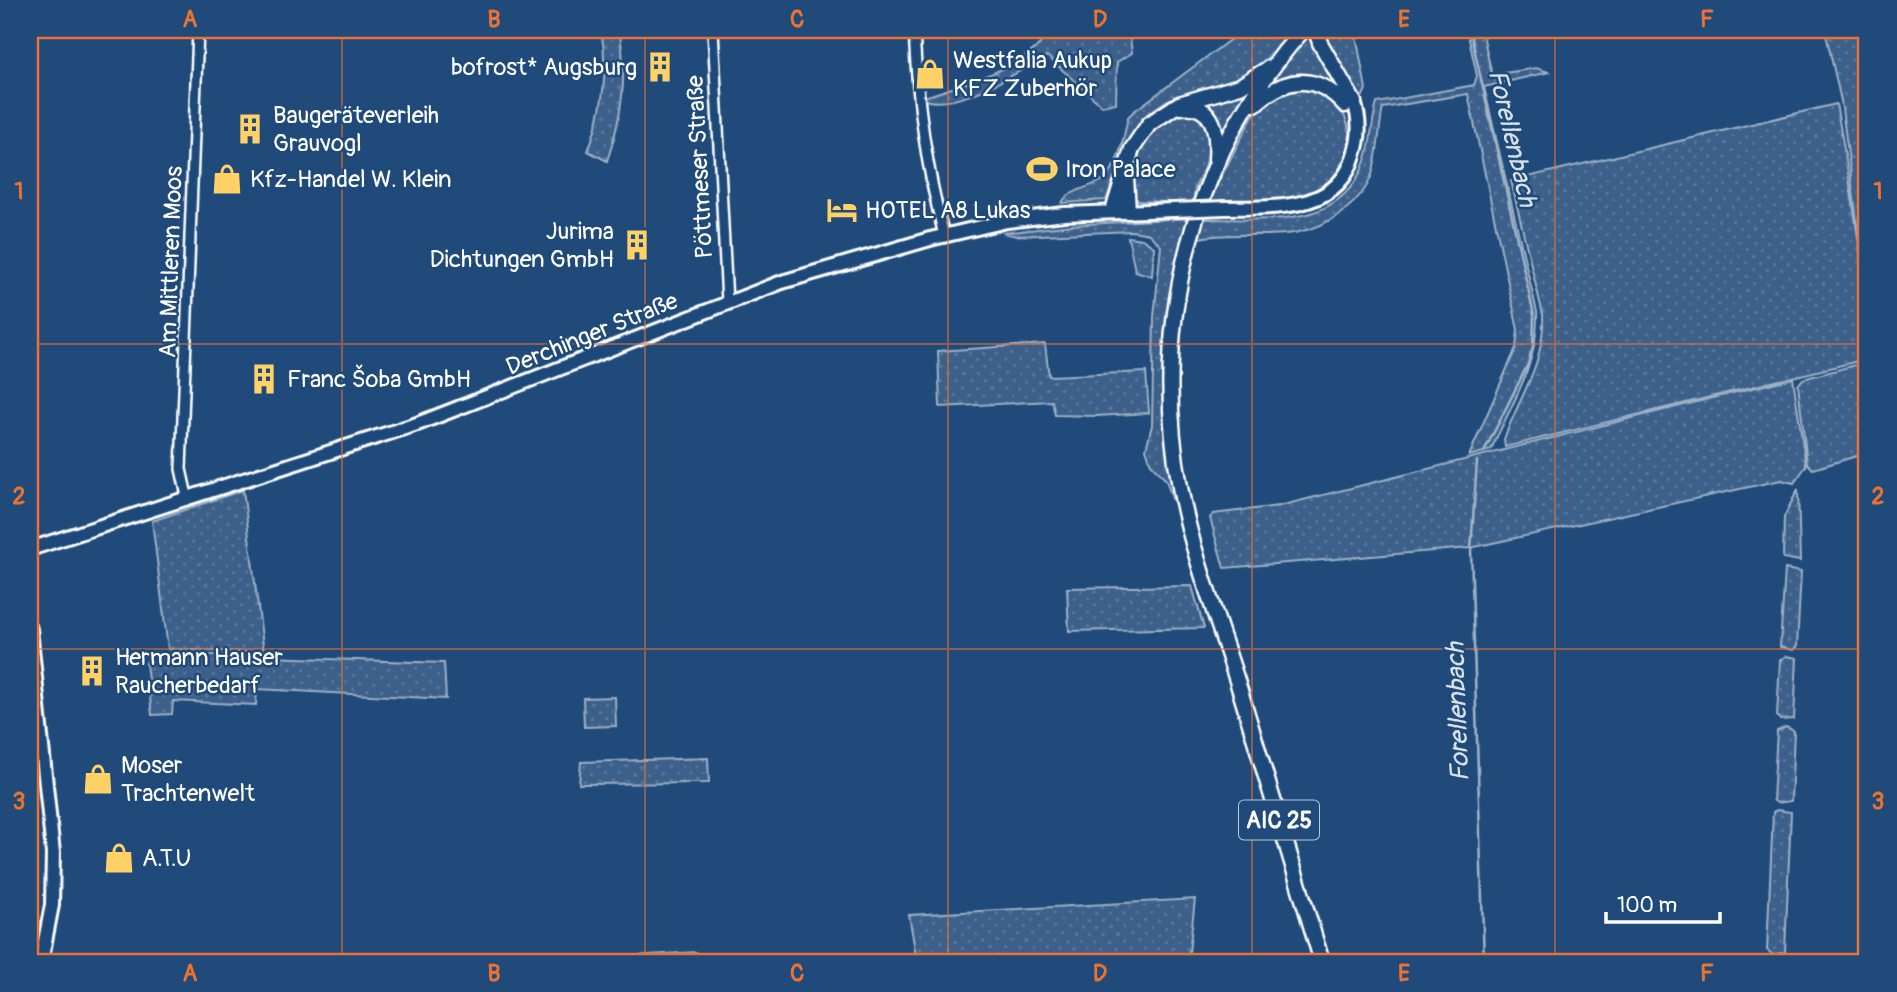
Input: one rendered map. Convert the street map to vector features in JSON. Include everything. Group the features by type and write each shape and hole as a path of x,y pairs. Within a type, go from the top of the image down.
{"main road":[{"name":"AIC 25","path":"1303,30 1273,65 1215,165 1188,238 1173,313 1171,429 1180,489 1203,572 1322,962"},
{"path":"1316,30 1350,104"},
{"path":"1120,211 1125,169 1140,136 1149,124 1187,100 1240,86 1273,65"},
{"path":"1243,115 1269,91 1294,82 1312,83 1350,104"},
{"name":"Derchinger Straße","path":"30,549 187,496 417,424 782,282 944,235 1007,221 1096,212 1283,207 1322,196 1346,174 1354,157 1358,134 1350,104"},
{"path":"1171,108 1195,108 1212,120 1218,134 1215,165"},
{"path":"30,629 53,853 52,905 41,962"},
{"path":"30,710 46,872 43,928 33,962"}],"street":[{"name":"Am Mittleren Moos","path":"187,496 181,469 198,30"},
{"name":"Pöttmeser Straße","path":"713,30 727,302"},
{"path":"914,30 917,97 931,184 944,235"}],"green space":[{"path":"601,30 619,30 623,63 620,112 607,161 588,151 603,91"},
{"path":"1048,30 1129,30 1132,53 1117,62 1116,103 1102,106 1047,56 967,96 934,102 921,98 973,81 1012,64 1041,43"},
{"path":"1243,30 1293,30 1250,76 1168,100 1147,114 1129,138 1106,200 1062,203 1069,195 1099,182 1109,174 1120,151 1128,117 1133,112"},
{"path":"1312,30 1347,94 1293,77 1269,84"},
{"path":"1322,30 1355,30 1366,89 1363,96 1358,96 1325,41"},
{"path":"1467,30 1482,30 1492,75 1536,68 1549,72 1484,87 1537,312 1529,366 1491,450 1469,456 1516,348 1518,330 1468,94 1383,108 1376,160 1369,182 1352,204 1326,223 1290,234 1198,238 1203,219 1274,219 1297,216 1319,210 1338,200 1354,184 1365,161 1377,103 1474,85 1477,76"},
{"path":"1825,30 1867,30 1867,297 1841,101"},
{"path":"1255,83 1223,135 1203,100"},
{"path":"1287,89 1319,92 1332,100 1342,111 1350,138 1348,153 1335,179 1312,195 1283,202 1208,202 1252,117 1261,106"},
{"path":"1836,104 1863,276 1867,312 1865,357 1854,362 1505,447 1504,439 1536,364 1543,333 1543,315 1511,181"},
{"path":"1182,111 1205,118 1213,147 1195,188 1193,203 1138,201 1133,196 1133,181 1141,144 1157,125"},
{"path":"1189,219 1173,289 1165,358 1166,428 1177,499 1173,501 1166,480 1151,464 1146,449 1152,425 1154,317 1161,246 1149,234 1133,231 1017,236 1003,233 1072,225"},
{"path":"1128,237 1142,239 1154,247 1152,276 1135,271"},
{"path":"1045,344 1049,376 1146,372 1149,413 1055,415 1052,401 940,407 938,351"},
{"path":"1867,362 1867,453 1813,469 1807,463 1798,385 1803,379"},
{"path":"1793,378 1806,466 1794,483 1781,480 1470,548 1224,568 1210,518 1213,514 1279,506"},
{"path":"1798,489 1800,561 1783,558 1784,517"},
{"path":"243,490 264,653 168,649 152,521"},
{"path":"1785,569 1801,572 1797,647 1793,650 1780,647"},
{"path":"1192,586 1204,628 1069,631 1067,588"},
{"path":"153,653 444,663 446,699 257,689 256,705 173,701 172,714 152,715 146,663"},
{"path":"1786,656 1797,658 1794,719 1780,720 1777,716 1780,660"},
{"path":"615,697 616,726 584,727 583,698"},
{"path":"1786,727 1794,731 1791,801 1777,803 1773,800 1777,731"},
{"path":"708,758 709,783 579,784 581,762"},
{"path":"1773,812 1791,812 1785,952 1773,955 1767,950"},
{"path":"30,813 35,858 30,933"},
{"path":"1195,899 1188,962 917,962 909,915"},
{"path":"696,952 697,962 587,962 586,959"}],"waterway":[{"name":"Forellenbach","path":"1470,30 1534,315 1533,347 1528,364 1484,452"},
{"name":"Forellenbach","path":"1477,461 1471,549 1484,962"}],"place":[{"name":"bofrost* Augsburg","path":"660,67"},
{"name":"Westfalia Aukup KFZ Zuberhör","path":"930,74"},
{"name":"Baugeräteverleih Grauvogl","path":"250,129"},
{"name":"Iron Palace","path":"1042,169"},
{"name":"Kfz-Handel W. Klein","path":"227,179"},
{"name":"HOTEL A8 Lukas","path":"842,210"},
{"name":"Jurima Dichtungen GmbH","path":"637,245"},
{"name":"Franc Šoba GmbH","path":"264,379"},
{"name":"Hermann Hauser Raucherbedarf","path":"92,671"},
{"name":"Moser Trachtenwelt","path":"98,779"},
{"name":"A.T.U","path":"119,858"}]}
